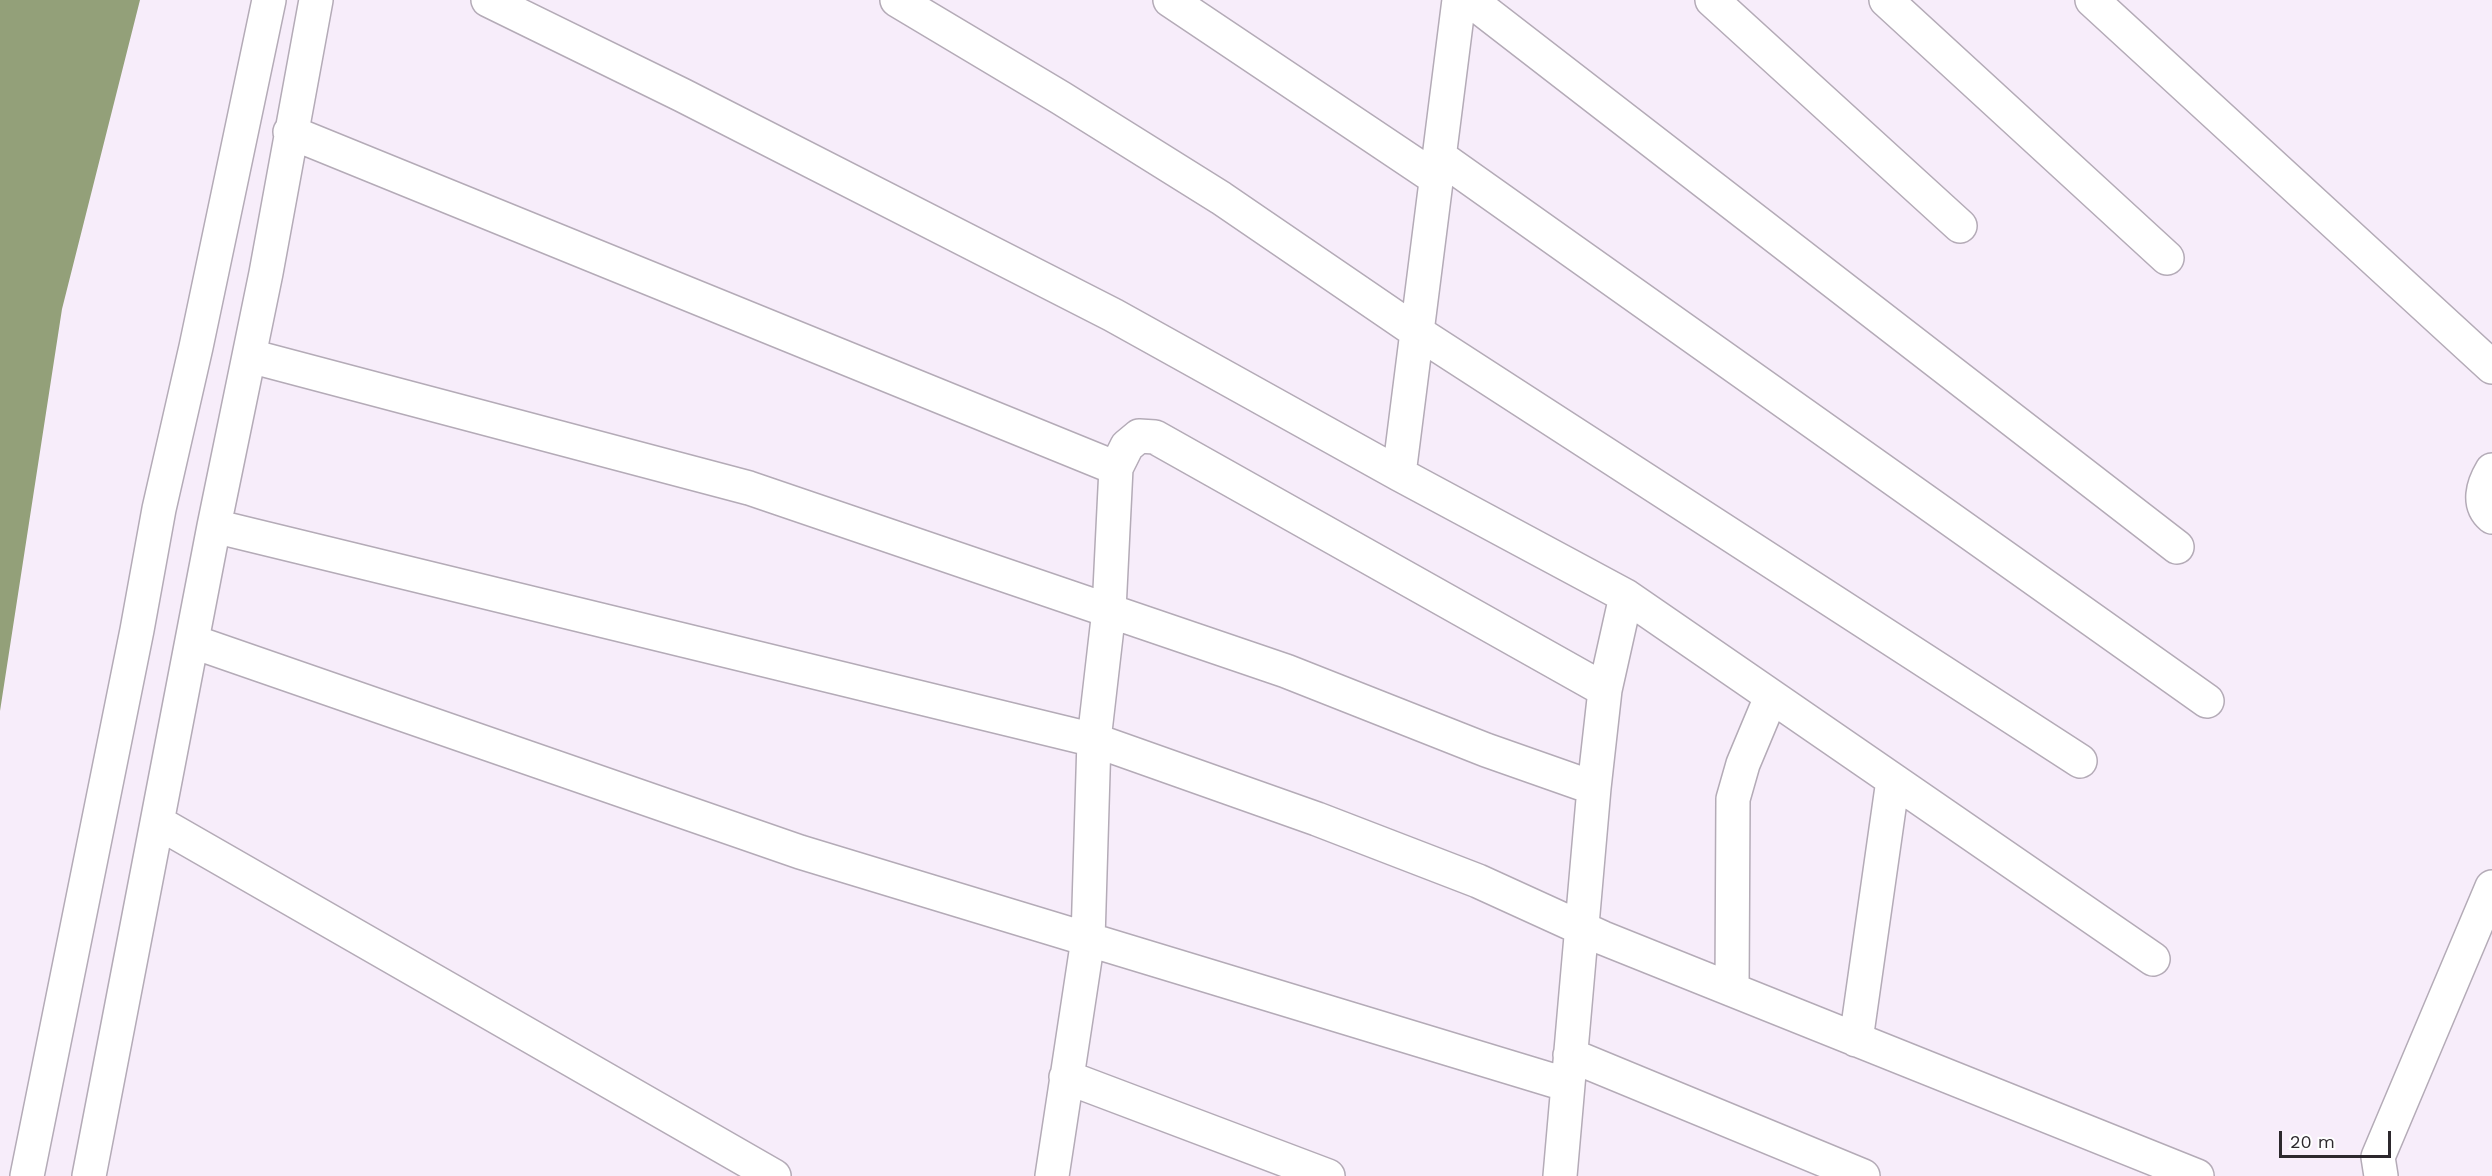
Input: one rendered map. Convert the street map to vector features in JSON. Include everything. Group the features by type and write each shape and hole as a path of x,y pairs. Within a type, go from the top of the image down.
{"street":[{"path":"27,1176 137,630 159,509 196,347 269,0"},
{"path":"89,1176 194,642 214,526 250,356 316,0"},
{"path":"488,0 682,95 1113,315 1399,474 1626,596 2153,959"},
{"path":"897,0 1061,98 1221,198 1417,332 2080,761"},
{"path":"1170,0 1438,168 2207,701"},
{"path":"1712,0 1960,225"},
{"path":"1886,0 2167,258"},
{"path":"2092,0 2492,366"},
{"path":"1399,474 1438,168 1456,4"},
{"path":"1456,4 2177,548"},
{"path":"290,132 1116,468"},
{"path":"250,356 749,488 1286,671 1486,750 1594,788"},
{"path":"1052,1176 1088,939 1094,740 1109,610 1116,468 1127,446 1139,436 1155,437 1167,443 1605,690"},
{"path":"2492,470 2483,492 2482,502 2492,517"},
{"path":"214,526 1094,740 1317,819 1478,881 1580,928 1731,990 2197,1176"},
{"path":"1560,1176 1580,928 1605,690 1626,596"},
{"path":"194,642 800,852 1088,939 1569,1070 1863,1176"},
{"path":"1731,990 1733,799 1743,764 1771,697"},
{"path":"1856,1040 1893,780"},
{"path":"159,823 774,1176"},
{"path":"2381,1176 2378,1157 2492,887"},
{"path":"1066,1077 1328,1176"}],"shaded area":[{"path":"0,0 140,0 62,309 0,711"}]}
